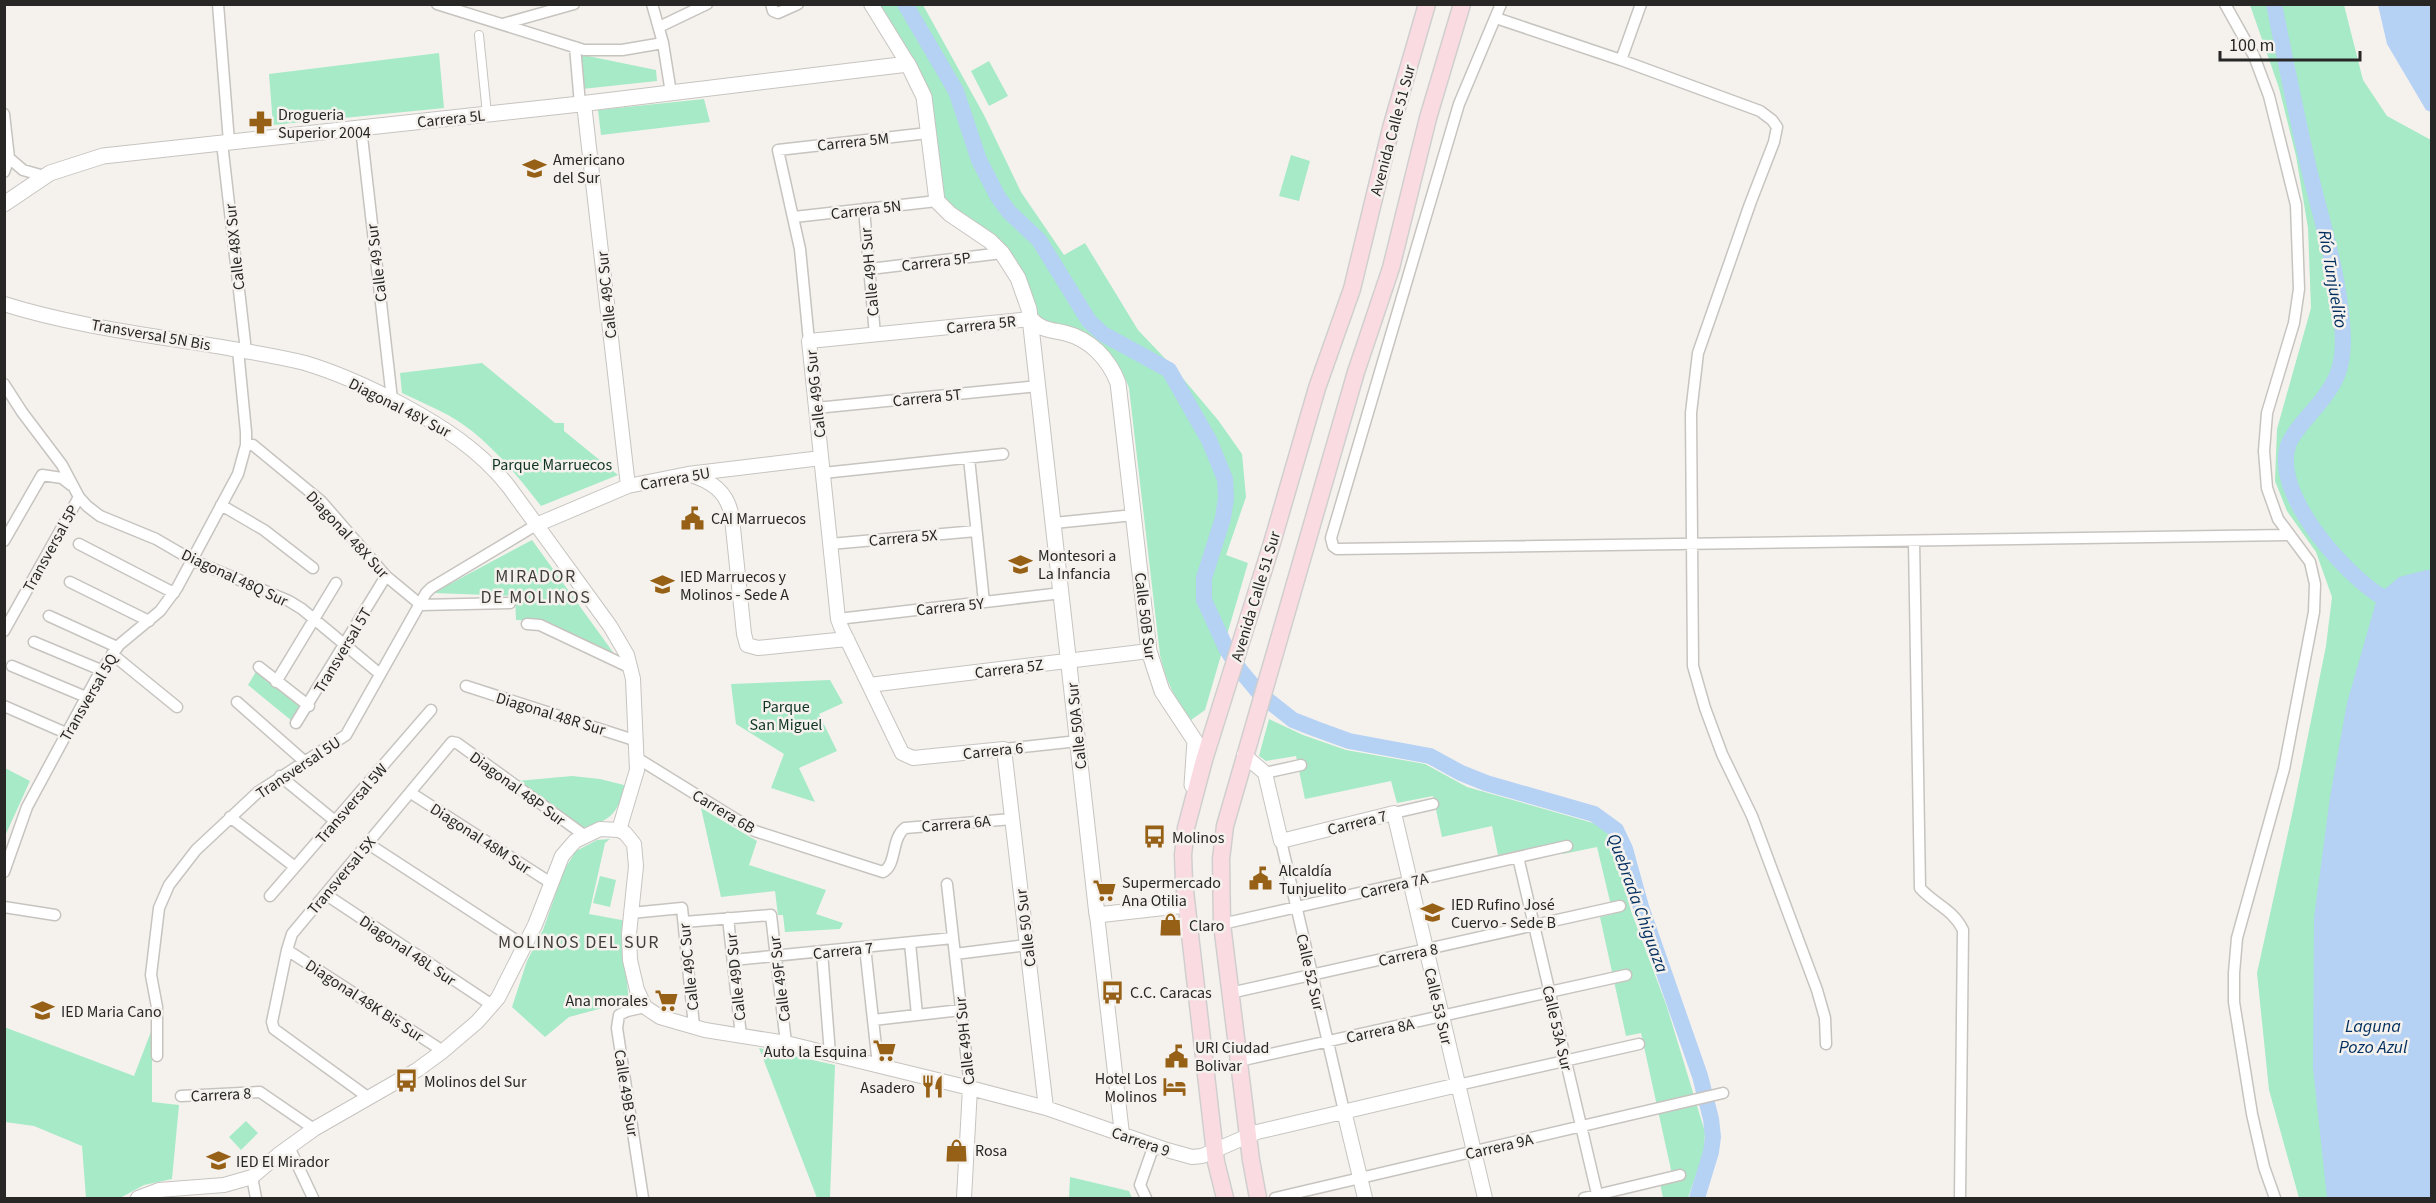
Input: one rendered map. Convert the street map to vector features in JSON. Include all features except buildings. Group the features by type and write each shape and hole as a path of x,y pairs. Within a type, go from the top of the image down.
{"main road":[{"name":"Avenida Calle 51 Sur","path":"1225,1198 1215,1150 1186,905 1183,855 1186,828 1204,760 1272,543 1317,388 1352,289 1391,128 1427,4"},
{"name":"Avenida Calle 51 Sur","path":"1258,1198 1222,924 1221,852 1229,809 1266,679 1356,372 1391,268 1456,6"},
{"name":"Carrera 5L","path":"4,204 44,176 103,156 582,104 908,64"},
{"path":"908,64 924,97 937,201"},
{"name":"Calle 50A Sur","path":"937,201 950,214 982,235 1002,253 1021,286 1031,318 1097,915"},
{"name":"Carrera 5R","path":"1031,318 1042,328 1074,336 1092,347 1109,364 1120,391"},
{"name":"Calle 50B Sur","path":"1120,391 1149,651 1162,691 1192,734 1196,744 1186,828"},
{"path":"1097,915 1186,905"}],"street":[{"name":"Calle 48X Sur","path":"218,4 242,351 246,445"},
{"path":"437,4 584,50 622,50 663,43"},
{"path":"503,24 574,4"},
{"path":"652,4 663,43 671,93"},
{"path":"659,27 707,4"},
{"path":"771,4 778,14 798,4"},
{"path":"871,4 908,64"},
{"path":"1501,4 1459,104 1331,542 1333,546 1343,550 2288,535"},
{"path":"1622,60 1641,4"},
{"path":"2225,4 2254,56 2269,96 2296,205 2300,289 2294,323 2267,412 2264,452 2266,488 2278,519 2310,562 2315,584 2314,612 2284,769 2237,938 2234,972 2234,1002 2252,1114 2264,1167 2275,1198"},
{"path":"1496,18 1622,60 1760,111 1777,127 1774,142 1698,353 1691,413 1693,666 1722,754 1752,816 1817,990 1825,1018 1826,1044"},
{"path":"480,35 487,114"},
{"name":"Calle 49C Sur","path":"575,47 627,486"},
{"path":"4,114 9,158 4,172"},
{"name":"Calle 49 Sur","path":"361,128 392,399"},
{"name":"Carrera 5M","path":"778,150 928,133"},
{"name":"Calle 49G Sur","path":"778,150 794,217 838,619 902,753 908,757"},
{"path":"9,158 23,170 44,176"},
{"name":"Carrera 5N","path":"794,217 937,201"},
{"name":"Calle 49H Sur","path":"864,209 874,335"},
{"name":"Carrera 5P","path":"870,270 1002,253"},
{"name":"Transversal 5N Bis","path":"4,304 71,320 298,362"},
{"name":"Carrera 5R","path":"809,341 1031,318"},
{"name":"Diagonal 48Y Sur","path":"298,362 392,399 434,421 479,455 495,470 614,632 624,648 631,668 637,741 634,783 619,830"},
{"path":"4,384 9,401 62,465 77,492"},
{"name":"Carrera 5T","path":"816,408 1038,386"},
{"name":"Transversal 5Q","path":"4,872 27,807 101,670 115,650 160,611 174,593 238,474 246,445"},
{"name":"Diagonal 48X Sur","path":"246,445 253,445 321,501 386,576 421,605"},
{"path":"823,473 1003,454"},
{"name":"Carrera 5U","path":"536,525 627,486 688,474 821,458"},
{"path":"969,458 984,602"},
{"path":"688,474 712,483 728,501 747,645 759,648 847,639"},
{"path":"4,541 42,475 62,478 77,492"},
{"name":"Diagonal 48Q Sur","path":"77,492 100,516 156,539 192,560 289,601 380,674"},
{"name":"Transversal 5P","path":"4,631 77,492"},
{"path":"220,505 264,530 313,568"},
{"path":"1054,523 1134,515"},
{"name":"Transversal 5U","path":"157,1056 157,1007 151,975 159,908 176,874 230,817 280,776 346,735 431,588 536,525"},
{"name":"Carrera 5X","path":"830,544 976,531"},
{"path":"1914,541 1920,888 1950,911 1957,918 1963,930 1960,1198"},
{"path":"79,544 174,593"},
{"name":"Transversal 5T","path":"296,723 309,706 386,576"},
{"path":"70,582 148,621"},
{"path":"276,682 336,583"},
{"name":"Carrera 5Y","path":"838,619 1062,593"},
{"path":"421,605 510,603"},
{"path":"49,616 115,650 177,707"},
{"path":"527,624 540,626 631,668"},
{"path":"34,642 101,670"},
{"name":"Carrera 5Z","path":"870,685 1149,651"},
{"path":"12,666 86,697"},
{"path":"259,667 309,706"},
{"name":"Diagonal 48R Sur","path":"466,687 637,741"},
{"path":"237,702 304,761"},
{"path":"4,706 66,733"},
{"name":"Transversal 5W","path":"270,896 431,710"},
{"name":"Carrera 6","path":"908,757 1078,741"},
{"name":"Transversal 5X","path":"369,1098 274,1029 272,1022 286,950 292,934 452,742"},
{"name":"Diagonal 48P Sur","path":"452,742 457,743 584,836"},
{"name":"Calle 50 Sur","path":"1004,749 1046,1108"},
{"path":"1244,755 1265,773 1301,765"},
{"name":"Carrera 6B","path":"637,758 755,831 885,872 902,830"},
{"name":"Calle 52 Sur","path":"1265,773 1365,1198"},
{"path":"280,776 335,821"},
{"name":"Diagonal 48M Sur","path":"411,793 551,883"},
{"name":"Carrera 7","path":"1281,841 1433,804"},
{"name":"Calle 53 Sur","path":"1394,813 1485,1198"},
{"path":"230,817 295,867"},
{"name":"Carrera 6A","path":"902,830 909,827 1012,819"},
{"path":"138,1198 159,1190 224,1185 252,1177 314,1130 417,1070 443,1051 477,1022 498,998 543,908 562,856 575,841 600,829 619,830 630,837 636,855 630,960 637,990 645,1006"},
{"path":"367,843 525,946"},
{"name":"Carrera 7A","path":"1222,924 1567,846"},
{"name":"Calle 53A Sur","path":"1518,857 1598,1197"},
{"name":"Calle 49H Sur","path":"947,884 970,1088 964,1198"},
{"name":"Diagonal 48L Sur","path":"325,894 492,1005"},
{"name":"Carrera 8","path":"1230,993 1620,906"},
{"path":"4,907 55,915"},
{"name":"Calle 49C Sur","path":"631,913 682,908 694,1026"},
{"name":"Calle 49F Sur","path":"728,918 771,915 786,1044"},
{"name":"Calle 50A Sur","path":"1097,915 1122,1134"},
{"path":"684,922 728,918"},
{"name":"Calle 49D Sur","path":"728,918 741,1036"},
{"name":"Carrera 7","path":"733,960 953,938"},
{"path":"910,943 917,1014"},
{"path":"955,954 1027,945"},
{"path":"865,947 878,1065"},
{"name":"Diagonal 48K Bis Sur","path":"286,950 443,1051"},
{"path":"822,952 830,1054"},
{"name":"Carrera 8A","path":"1239,1061 1626,975"},
{"name":"Carrera 9","path":"645,1006 660,1017 694,1026 878,1065 1046,1108 1192,1157 1202,1156 1248,1135 1639,1044"},
{"name":"Calle 49B Sur","path":"643,1198 617,1028 619,1016 645,1006"},
{"path":"873,1020 961,1010"},
{"name":"Carrera 8","path":"181,1096 260,1092 314,1130"},
{"name":"Carrera 9A","path":"1275,1198 1721,1094"},
{"path":"1146,1198 1140,1185 1154,1145"},
{"path":"289,1147 313,1198"},
{"path":"1584,1198 1598,1197 1680,1175"},
{"path":"252,1177 256,1198"}],"green space":[{"path":"877,5 923,5 984,115 1021,192 1064,255 1085,243 1138,330 1218,420 1242,454 1246,497 1226,555 1248,563 1205,710 1191,720 1172,690 1160,655 1129,388 1115,361 1106,352 1096,345 1045,323 1035,311 1029,293 941,196 932,115"},
{"path":"2250,5 2344,5 2363,80 2387,116 2431,140 2431,1198 2299,1198 2269,1090 2257,973 2326,646 2332,597 2316,552 2287,511 2275,481 2277,429 2311,308 2308,228 2296,156 2279,88"},
{"path":"439,53 444,108 273,125 269,74"},
{"path":"578,54 656,70 657,81 582,89"},
{"path":"989,61 1008,96 989,106 971,71"},
{"path":"704,99 710,122 601,135 598,110"},
{"path":"1291,155 1310,161 1299,201 1279,196"},
{"name":"Parque Marruecos","path":"482,363 555,423 564,423 564,431 618,475 541,506 510,468 475,433 448,415 402,393 400,373"},
{"path":"532,540 615,655 543,621 516,620 515,596 433,593"},
{"path":"257,670 302,705 292,721 248,685"},
{"name":"Parque San Miguel","path":"830,680 843,703 819,714 837,751 799,768 815,802 771,788 784,754 736,724 731,684"},
{"path":"1269,719 1303,735 1346,750 1425,764 1467,787 1593,823 1604,829 1615,850 1631,911 1667,1007 1705,1132 1704,1152 1688,1198 1663,1198 1660,1183 1673,1179 1641,1033 1626,1036 1600,917 1613,914 1597,847 1563,854 1561,842 1498,855 1492,826 1442,837 1433,796 1397,803 1391,781 1305,799 1296,756 1266,761 1259,756"},
{"path":"5,768 30,781 5,836"},
{"path":"572,776 600,779 628,786 611,815 600,822 582,828 517,781"},
{"path":"701,808 757,841 749,865 826,890 816,914 843,923 840,929 785,932 783,915 778,915 775,891 721,897"},
{"path":"610,839 605,843 589,914 627,921 625,964 629,1001 569,1017 545,1037 512,1007 527,961 543,930 564,870 576,851 597,840"},
{"path":"600,876 616,880 610,907 593,903"},
{"path":"4,1027 134,1076 152,1029 152,1102 179,1105 172,1179 144,1185 120,1198 86,1198 82,1146 34,1126 5,1122"},
{"path":"759,1048 835,1065 830,1198 817,1198"},
{"path":"246,1121 258,1133 241,1150 229,1137"},
{"path":"1070,1177 1129,1191 1132,1198 1069,1198"}],"water":[{"path":"2378,5 2431,5 2431,112 2426,110 2387,44"},
{"name":"Laguna Pozo Azul","path":"2432,570 2431,1198 2327,1198 2313,1068 2314,918 2330,797 2347,703 2378,595 2399,577"}],"waterway":[{"name":"Quebrada Chiguaza","path":"905,4 956,91 979,160 998,197 1009,212 1039,240 1089,321 1103,334 1169,370 1209,440 1225,479 1226,498 1223,518 1204,578 1204,600 1227,650 1260,694 1293,720 1316,729 1349,741 1430,756 1461,773 1486,783 1594,814 1616,830 1625,849 1641,907 1700,1076 1711,1119 1713,1137 1711,1152 1697,1198"},
{"name":"Río Tunjuelito","path":"2274,4 2304,148 2333,265 2343,338 2341,362 2334,382 2289,443 2286,462 2290,484 2299,506 2313,528 2347,568 2379,595 2432,621"}],"place":[{"name":"Drogueria Superior 2004","path":"260,123"},
{"name":"Americano del Sur","path":"535,168"},
{"name":"CAI Marruecos","path":"693,518"},
{"name":"Montesori a La Infancia","path":"1020,564"},
{"name":"IED Marruecos y Molinos - Sede A","path":"662,585"},
{"name":"Molinos","path":"1154,837"},
{"name":"Alcaldía Tunjuelito","path":"1261,879"},
{"name":"Supermercado Ana Otilia","path":"1104,891"},
{"name":"IED Rufino José Cuervo - Sede B","path":"1433,913"},
{"name":"Claro","path":"1171,925"},
{"name":"C.C. Caracas","path":"1112,992"},
{"name":"Ana morales","path":"666,1000"},
{"name":"IED Maria Cano","path":"43,1011"},
{"name":"Auto la Esquina","path":"885,1051"},
{"name":"URI Ciudad Bolivar","path":"1177,1056"},
{"name":"Molinos del Sur","path":"406,1081"},
{"name":"Asadero","path":"933,1087"},
{"name":"Hotel Los Molinos","path":"1175,1087"},
{"name":"Rosa","path":"957,1150"},
{"name":"IED El Mirador","path":"218,1161"}],"district":[{"name":"MIRADOR DE MOLINOS","path":"536,586"},
{"name":"MOLINOS DEL SUR","path":"579,942"}]}
